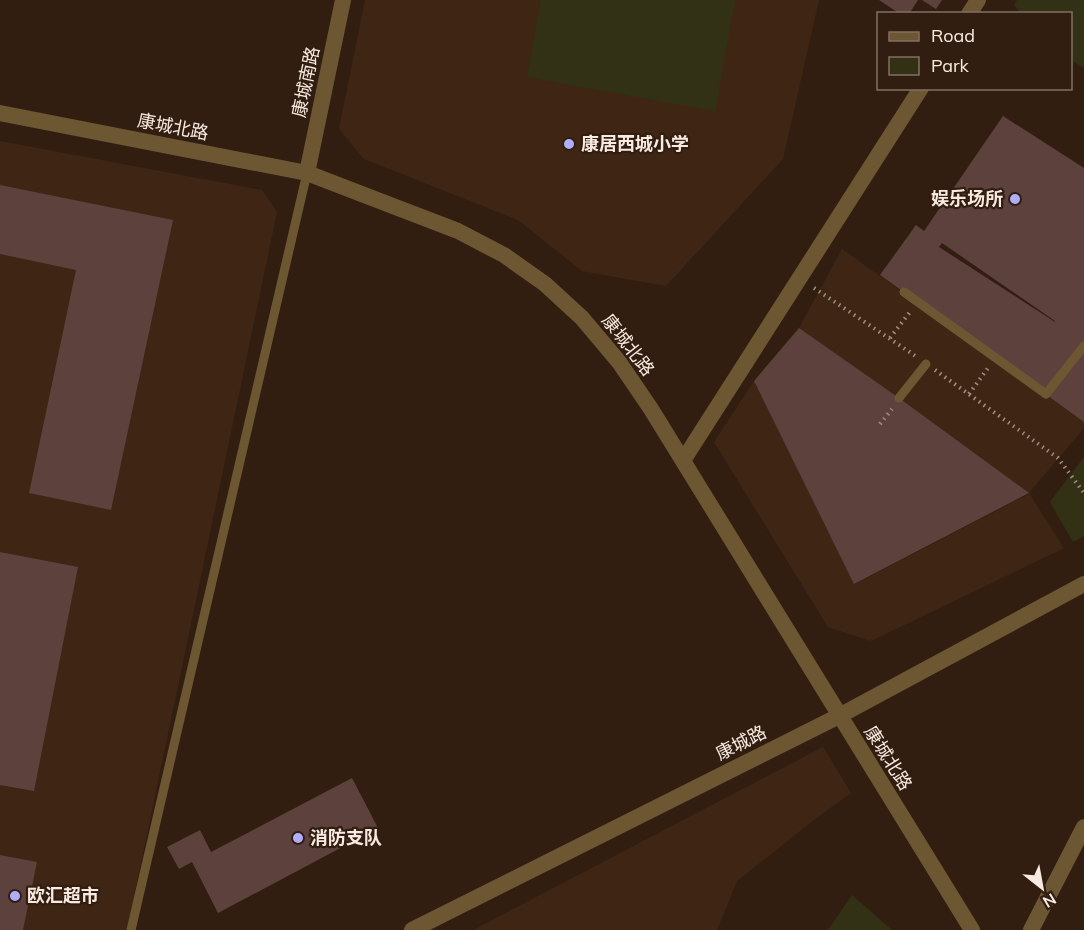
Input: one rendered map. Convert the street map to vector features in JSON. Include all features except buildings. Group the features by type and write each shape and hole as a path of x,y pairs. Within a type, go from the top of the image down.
{"street":[{"name":"康城南路","path":"308,173 343,0"},
{"path":"684,459 920,90"},
{"name":"康城北路","path":"0,113 308,173 458,231 504,255 545,284 582,318 619,362 684,459 839,716 972,930"},
{"name":"康城路","path":"412,930 839,716 1084,584"},
{"path":"1031,930 1084,826"}],"lane":[{"path":"131,930 308,173"},
{"path":"904,292 1046,394 1084,346"},
{"path":"899,398 926,364"}],"path":[{"path":"890,339 917,302"},
{"path":"969,394 988,367"},
{"path":"880,424 899,398"},
{"path":"1058,458 1084,493"}],"shaded area":[{"name":"康居西城小学","path":"365,0 819,0 783,159 666,286 582,271 518,220 364,159 339,129"},
{"path":"0,141 262,190 277,212 127,930 0,930"},
{"path":"842,249 1084,422 1084,428 1029,493 1064,548 871,641 828,627 714,442 754,381 855,584 1029,494 799,328"},
{"path":"823,747 851,793 737,881 717,930 473,930"}],"green space":[{"path":"541,0 735,0 715,111 527,77"},
{"path":"1017,0 1084,0 1084,68 1072,61 1072,12 1019,12 1014,5"},
{"path":"1084,457 1084,536 1073,542 1050,502"},
{"path":"852,895 892,930 828,930"}],"place":[{"name":"康居西城小学","path":"569,144"},
{"name":"娱乐场所","path":"1015,199"},
{"name":"消防支队","path":"298,838"},
{"name":"欧汇超市","path":"15,896"}]}
